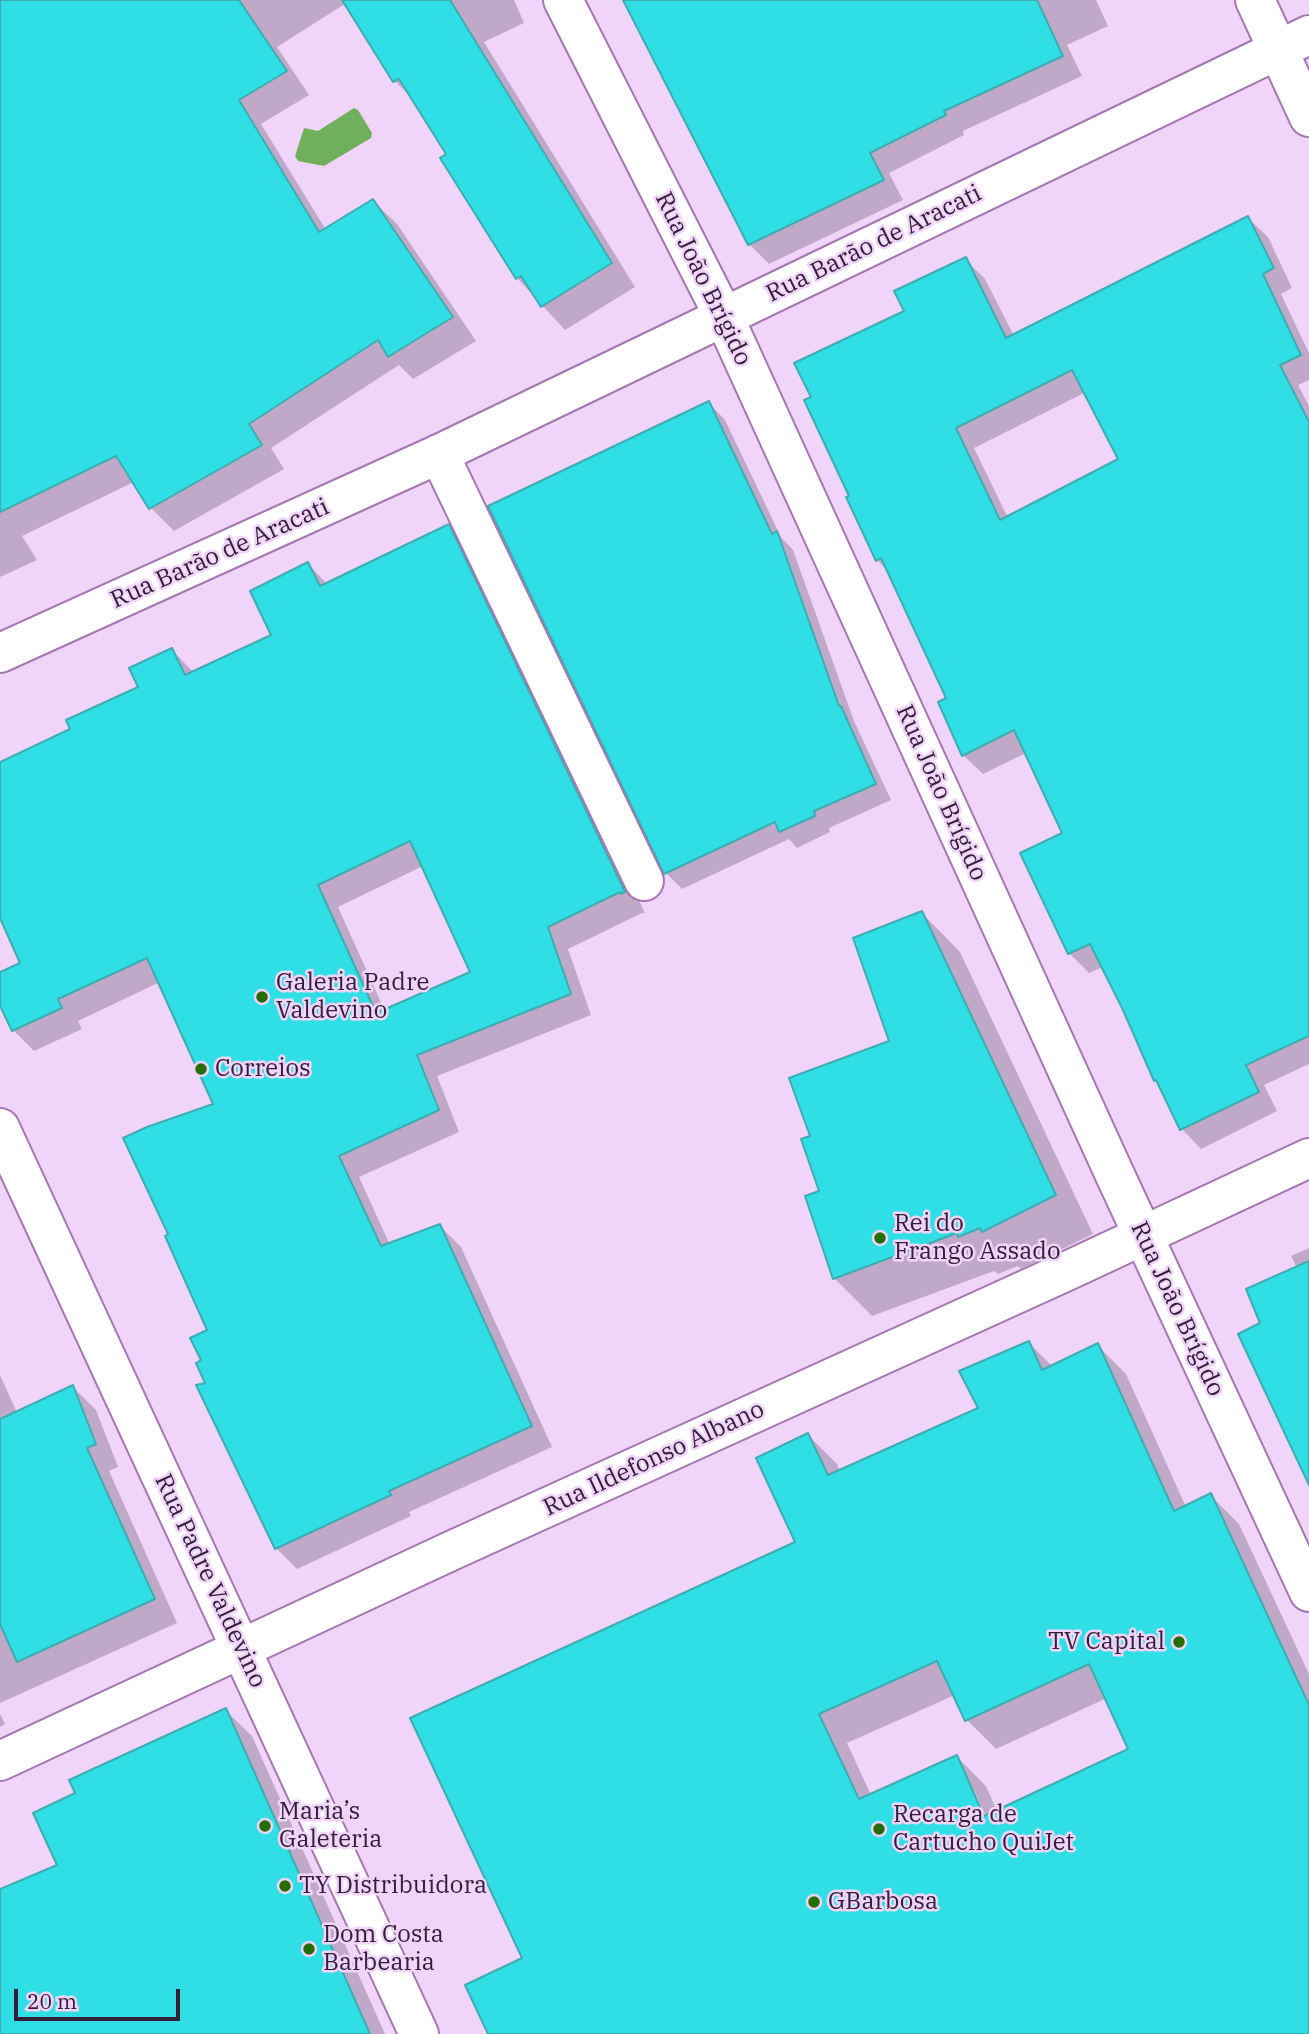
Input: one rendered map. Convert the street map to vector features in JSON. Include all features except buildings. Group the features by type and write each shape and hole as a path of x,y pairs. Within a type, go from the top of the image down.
{"street":[{"name":"Rua João Brígido","path":"563,0 724,317 1309,1592"},
{"path":"1255,0 1293,41 1309,117"},
{"name":"Rua Barão de Aracati","path":"0,653 439,454 1293,41"},
{"path":"439,454 644,881"},
{"name":"Rua Padre Valdevino","path":"0,1128 419,2034"},
{"name":"Rua Ildefonso Albano","path":"0,1761 1309,1157"}],"shaded area":[{"path":"354,108 372,133 371,138 324,166 298,161 295,156 304,128 318,131"}],"place":[{"name":"Galeria Padre Valdevino","path":"262,997"},
{"name":"Correios","path":"201,1069"},
{"name":"Rei do Frango Assado","path":"880,1238"},
{"name":"TV Capital","path":"1179,1642"},
{"name":"Maria’s Galeteria","path":"265,1826"},
{"name":"Recarga de Cartucho QuiJet","path":"879,1829"},
{"name":"TY Distribuidora","path":"285,1886"},
{"name":"GBarbosa","path":"814,1902"},
{"name":"Dom Costa Barbearia","path":"309,1949"}]}
